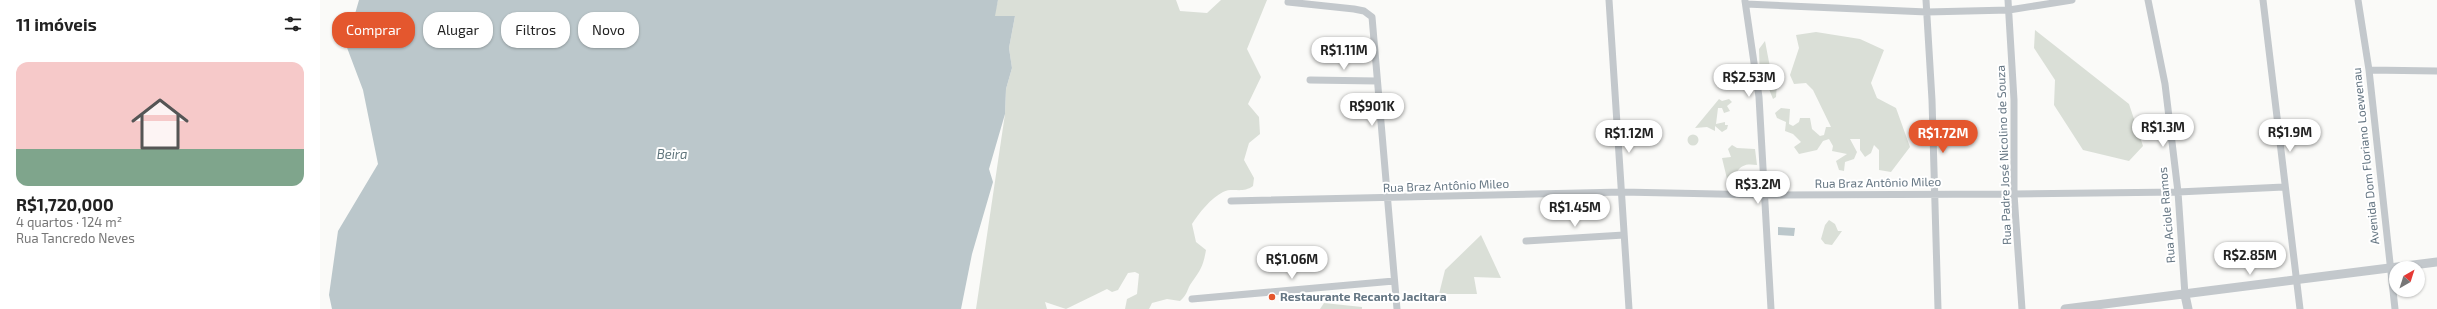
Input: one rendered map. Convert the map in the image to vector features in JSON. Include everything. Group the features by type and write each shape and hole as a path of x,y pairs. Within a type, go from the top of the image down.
{"street":[{"path":"1609,0 1628,309"},
{"path":"1926,0 1935,194 1938,309"},
{"name":"Rua Padre José Nicolino de Souza","path":"2008,0 2014,100 2014,194 2022,309"},
{"path":"1771,309 1757,76 1745,2 1927,12 2009,10 2072,0"},
{"name":"Rua Aciole Ramos","path":"2148,0 2165,84 2178,192 2185,295 2188,309"},
{"path":"2263,0 2284,187 2300,309"},
{"name":"Avenida Dom Floriano Loewenau","path":"2358,0 2369,70 2389,266"},
{"path":"1288,2 1354,8 1369,13 1372,17 1397,309"},
{"path":"2369,70 2437,72"},
{"path":"1310,80 1377,81"},
{"name":"Rua Braz Antônio Mileo","path":"1231,201 1622,192 1765,196 2178,192 2284,187"},
{"path":"1526,241 1624,235"},
{"path":"2425,263 2437,262"},
{"path":"2065,309 2296,281 2389,266"},
{"path":"1192,299 1394,280"},
{"name":"Avenida Dom Floriano Loewenau","path":"2393,297 2395,309"}],"shaded area":[{"path":"998,0 1176,0 1180,11 1207,13 1221,0 1267,0 1247,49 1261,77 1248,104 1259,117 1260,134 1249,143 1244,160 1254,178 1253,186 1245,190 1230,190 1223,192 1206,206 1192,224 1196,242 1206,250 1204,260 1198,274 1190,285 1185,296 1180,301 1167,299 1152,303 1149,309 1125,309 1127,299 1137,294 1139,274 1135,272 1128,273 1118,290 1112,292 1107,289 1066,309 1045,302 1047,309 976,309 1005,114 1006,89 1012,68 1009,48 1015,16 994,16"},
{"path":"2035,30 2129,104 2143,146 2129,161 2083,150 2054,105 2055,80 2034,48"},
{"path":"1816,32 1860,39 1884,50 1871,83 1877,98 1896,108 1910,147 1891,172 1879,170 1879,150 1874,145 1871,153 1865,157 1860,150 1860,139 1850,139 1857,152 1854,159 1845,162 1844,171 1839,170 1836,161 1847,154 1832,151 1833,146 1829,139 1823,141 1817,150 1799,154 1794,147 1801,142 1793,134 1785,131 1786,122 1777,118 1775,113 1781,108 1790,109 1789,124 1793,126 1799,122 1800,118 1810,118 1812,129 1820,136 1824,135 1826,127 1831,127 1813,90 1806,83 1794,84 1790,75 1799,48 1796,35"},
{"path":"1765,41 1773,83 1777,83 1776,97 1773,99 1769,89 1763,90 1760,83 1759,49"},
{"path":"1719,99 1722,101 1729,99 1732,102 1727,106 1730,111 1724,113 1722,108 1718,108 1716,124 1725,122 1725,125 1728,125 1727,129 1722,132 1715,126 1715,131 1707,127 1695,128"},
{"path":"1691,135 1695,135 1697,136 1697,144 1691,145 1688,142 1688,138"},
{"path":"1732,145 1737,148 1755,149 1757,165 1748,165 1740,168 1736,173 1736,183 1732,186 1728,183 1722,158 1731,157 1728,149"},
{"path":"1829,220 1835,224 1838,231 1842,231 1832,245 1825,244 1821,239 1825,225"},
{"path":"1481,235 1501,278 1474,277 1477,294 1439,294 1445,270"},
{"path":"1324,303 1362,307 1362,309 1320,309"}],"water":[{"name":"Beira","path":"359,0 998,0 995,16 1015,16 1009,48 1012,68 1006,89 1005,114 989,169 993,182 972,254 961,309 332,309 329,295 338,231 378,164 363,90 347,48 415,48 415,12 356,12"},
{"path":"1778,227 1795,228 1794,236 1778,235"}],"place":[{"name":"Restaurante Recanto Jacitara","path":"1272,297"}]}
